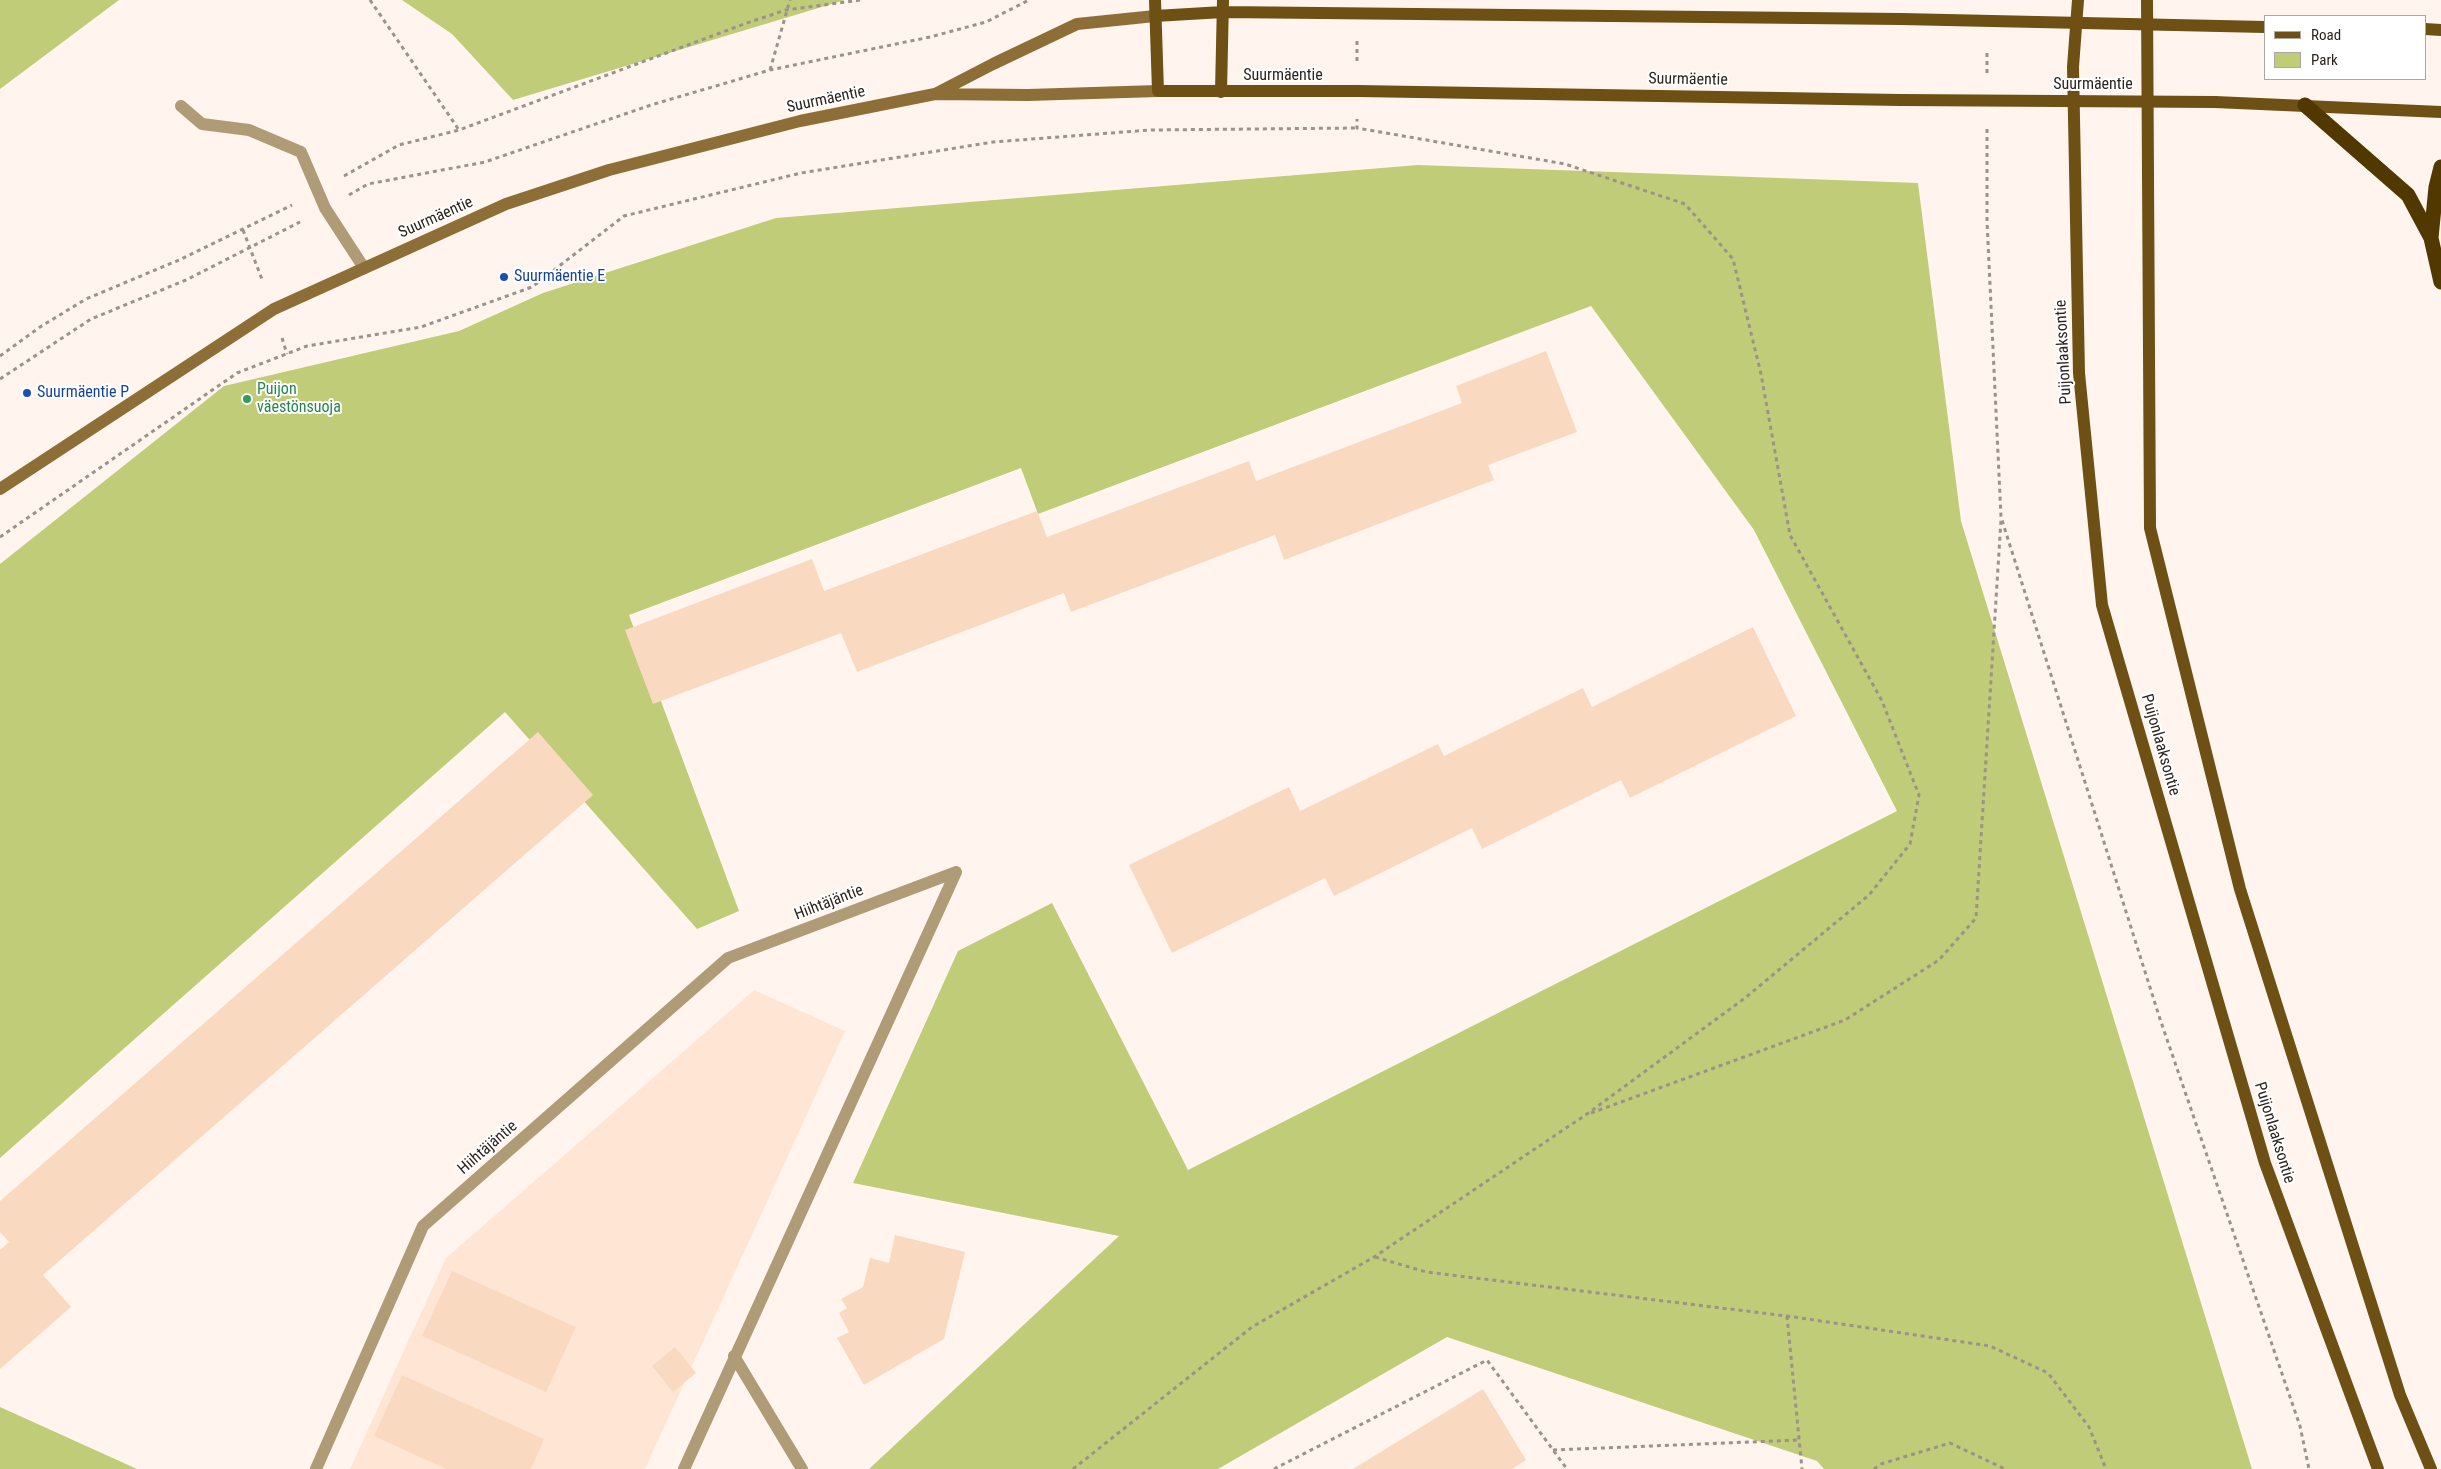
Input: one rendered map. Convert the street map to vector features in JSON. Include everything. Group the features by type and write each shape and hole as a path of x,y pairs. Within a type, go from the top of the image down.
{"highway":[{"path":"2305,105 2408,195 2431,238 2441,282"},
{"path":"2431,238 2436,187 2441,167"}],"main road":[{"path":"1155,0 1158,91"},
{"name":"Puijonlaaksontie","path":"2078,0 2073,67 2079,373 2102,605 2265,1163 2378,1469"},
{"path":"2147,0 2150,528 2240,889 2400,1395 2431,1469"},
{"path":"1221,92 1223,6"},
{"name":"Suurmäentie","path":"935,94 1077,24 1155,16 1223,6 1357,14 1901,19 2264,27"},
{"path":"2426,29 2441,30"},
{"name":"Suurmäentie","path":"0,489 274,309 506,204 609,170 800,121 935,94 1028,95 1158,91 1358,91 1900,100 2215,102 2441,112"}],"lane":[{"path":"181,106 202,124 249,130 301,152 319,190 325,208 364,268"},
{"name":"Hiihtäjäntie","path":"316,1469 423,1226 728,958 956,872 684,1469"},
{"path":"734,1356 802,1469"}],"path":[{"path":"370,0 459,130"},
{"path":"770,70 790,0"},
{"path":"0,356 40,327 86,299 179,260 284,210 399,145 459,130 786,10 861,0"},
{"path":"0,379 91,319 186,280 278,235 368,184 485,162 651,105 770,70 930,37 986,22 1029,0"},
{"path":"1356,128 1358,91 1357,14"},
{"path":"1987,45 1987,82"},
{"path":"1587,1114 1845,1020 1939,960 1976,918 2001,517 1987,221 1987,122"},
{"path":"0,537 237,373 307,346 421,327 532,287 624,216 801,173 993,142 1150,130 1356,128 1564,164 1685,204 1733,258 1761,374 1790,535 1882,701 1918,795 1910,844 1869,895 1745,998 1587,1114 1374,1257 1252,1327 1074,1469"},
{"path":"2001,517 2160,1019 2300,1426 2309,1469"},
{"path":"1374,1257 1426,1272 1787,1316 1990,1346 2048,1373 2089,1427 2106,1469"},
{"path":"1787,1316 1802,1469"},
{"path":"1274,1469 1487,1360 1567,1469"},
{"path":"1553,1450 1799,1440"},
{"path":"1874,1469 1881,1464 1950,1443 2005,1469"}],"shaded area":[{"path":"754,990 845,1031 645,1469 350,1469 446,1258"}],"green space":[{"path":"0,0 119,0 0,89"},
{"path":"402,0 845,0 513,100 452,34"},
{"path":"1418,165 1918,183 1961,521 2252,1469 1824,1469 1817,1461 1447,1337 1218,1469 869,1469 1119,1236 853,1183 958,951 1052,903 1188,1170 1897,811 1754,530 1591,306 1038,514 1021,468 629,615 739,911 697,929 505,712 0,1158 0,564 224,386 459,331 543,293 776,218"},
{"path":"0,1407 137,1469 0,1469"}],"building":[{"path":"1546,351 1577,432 1488,465 1494,480 1284,560 1275,535 1071,612 1064,593 857,672 841,633 653,704 625,630 812,559 824,591 1037,511 1047,537 1249,461 1256,481 1462,403 1456,386"},
{"path":"1753,627 1796,716 1630,798 1621,780 1482,849 1472,828 1334,896 1325,878 1172,953 1129,865 1289,787 1300,811 1438,744 1444,756 1583,688 1592,707"},
{"path":"538,732 593,795 43,1275 71,1307 0,1369 0,1250 9,1242 0,1232 0,1201"},
{"path":"895,1235 965,1252 944,1339 864,1385 837,1338 849,1332 839,1313 847,1308 841,1299 863,1287 870,1258 889,1263"},
{"path":"452,1271 576,1327 546,1392 422,1336"},
{"path":"675,1347 696,1373 673,1392 652,1366"},
{"path":"402,1375 544,1439 531,1469 446,1469 374,1436"},
{"path":"1483,1389 1526,1460 1512,1469 1353,1469"}],"place":[{"name":"Suurmäentie E","path":"504,277"},
{"name":"Suurmäentie P","path":"27,393"},
{"name":"Puijon väestönsuoja","path":"247,399"}]}
